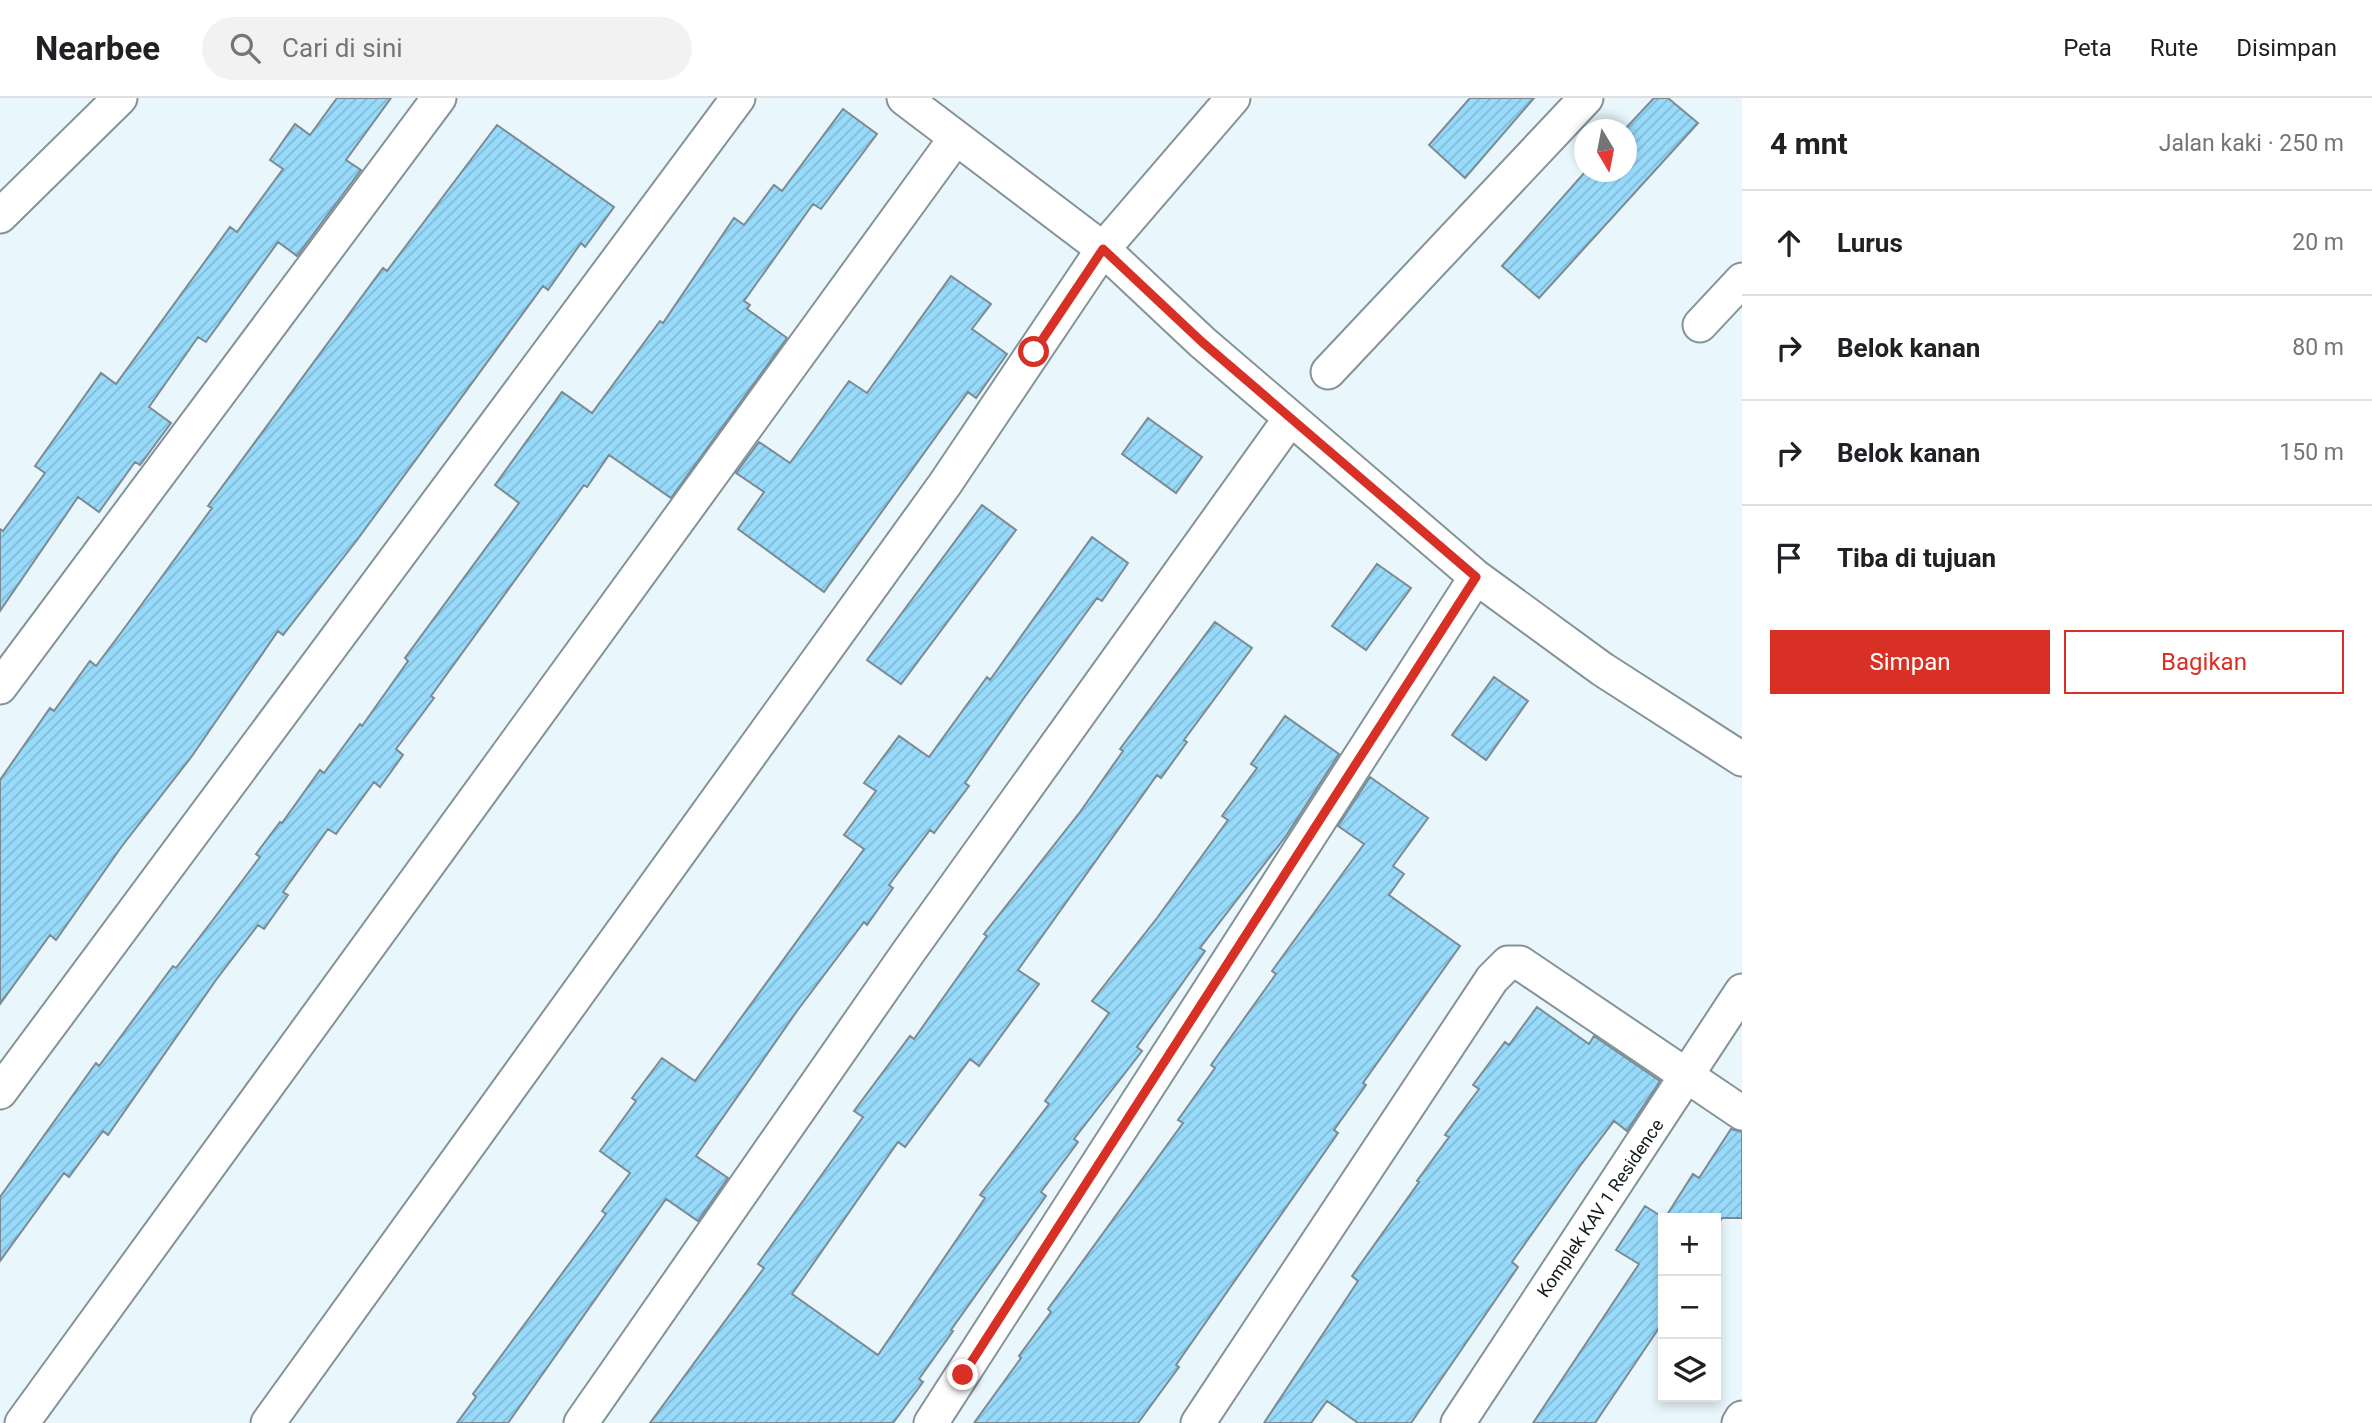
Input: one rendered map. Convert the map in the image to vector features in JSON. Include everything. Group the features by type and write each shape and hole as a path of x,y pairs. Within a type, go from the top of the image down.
{"street":[{"path":"0,216 120,98"},
{"path":"0,687 439,98"},
{"path":"0,1093 738,98"},
{"path":"904,98 1103,249 1290,419 1476,577 1601,669 1742,760"},
{"path":"268,1423 946,484 1103,249 1233,98"},
{"path":"1328,372 1586,98"},
{"path":"22,1423 955,139"},
{"path":"1700,326 1742,280"},
{"path":"581,1423 899,965 1290,419"},
{"path":"931,1423 1476,577"},
{"path":"1198,1423 1492,979 1508,963 1520,962 1742,1113"},
{"name":"Komplek KAV 1 Residence","path":"1458,1423 1742,991"},
{"path":"1739,1423 1742,1418"}],"building":[{"path":"337,98 391,98 346,160 361,170 297,256 278,242 206,342 198,337 149,407 171,423 140,465 135,462 99,512 78,497 0,611 0,529 3,531 45,473 35,466 101,373 116,384 230,227 237,232 283,169 270,160 295,124 310,135"},
{"path":"1470,98 1534,98 1465,178 1429,145"},
{"path":"1654,98 1668,98 1698,123 1539,298 1502,266 1576,182 1637,182 1637,119 1634,119"},
{"path":"843,109 877,134 821,209 813,204 744,301 750,305 747,309 787,338 671,498 609,455 587,487 584,485 431,696 434,698 396,749 403,755 380,787 374,782 336,834 328,829 283,892 288,895 264,929 258,925 216,980 108,1135 103,1131 69,1177 64,1173 0,1261 0,1197 96,1063 99,1066 173,966 176,968 260,857 256,854 280,822 282,823 320,770 324,773 360,724 362,726 408,661 405,658 519,503 495,485 562,392 592,413 660,321 663,323 734,218 744,225 774,185 782,191"},
{"path":"497,125 614,207 585,247 581,243 548,290 543,286 357,540 283,635 278,631 192,756 122,846 56,940 50,935 0,1004 0,780 50,708 54,711 90,661 96,666 212,508 208,506 383,268 387,271"},
{"path":"951,276 991,304 972,329 1007,354 976,398 968,392 824,592 738,529 764,492 736,473 759,442 790,463 849,381 867,393"},
{"path":"1148,418 1202,457 1176,493 1122,454"},
{"path":"982,505 1016,530 901,684 867,660"},
{"path":"1092,537 1128,563 1102,601 1097,598 1021,702 965,783 969,786 934,833 930,830 889,885 893,888 867,925 864,922 797,1011 696,1156 728,1178 698,1221 666,1199 508,1423 457,1423 476,1397 473,1394 606,1214 602,1211 630,1173 600,1151 636,1101 632,1098 662,1058 695,1081 864,849 844,835 876,791 864,783 899,736 929,757 987,677 990,680"},
{"path":"1377,564 1411,588 1366,650 1332,626"},
{"path":"1215,622 1252,648 1184,740 1187,742 1161,778 1157,775 1018,970 1039,984 979,1066 970,1059 905,1147 898,1142 792,1294 878,1355 985,1198 980,1195 1049,1104 1045,1101 1109,1013 1092,1001 1157,918 1228,820 1222,816 1257,768 1251,764 1285,716 1339,754 1286,836 1200,948 1205,951 1137,1047 1142,1051 1074,1139 1078,1142 1041,1192 1046,1196 951,1330 953,1331 919,1379 923,1382 893,1423 650,1423 764,1268 758,1264 863,1117 854,1111 910,1036 914,1039 987,936 984,934 1080,812 1123,751 1120,749"},
{"path":"1494,677 1528,701 1486,760 1452,735"},
{"path":"1370,777 1428,818 1393,866 1404,874 1389,895 1460,946 1363,1083 1366,1085 1334,1130 1338,1133 1138,1423 974,1423 1051,1312 1048,1309 1183,1123 1178,1120 1215,1068 1211,1065 1276,974 1272,971 1364,844 1338,826"},
{"path":"1537,1007 1589,1044 1594,1036 1660,1081 1627,1131 1614,1121 1580,1166 1512,1262 1518,1267 1411,1423 1358,1423 1327,1401 1311,1423 1264,1423 1358,1281 1352,1276 1419,1182 1417,1181 1449,1137 1445,1135 1479,1089 1473,1085 1505,1042 1509,1045"},
{"path":"1731,1129 1742,1132 1742,1218 1721,1220 1721,1213 1668,1213 1693,1174 1699,1178"},
{"path":"1645,1206 1658,1214 1658,1329 1595,1423 1533,1423 1639,1264 1616,1250"}],"route":[{"path":"963,1375 1476,577 1202,342 1103,249 1034,352"}]}
